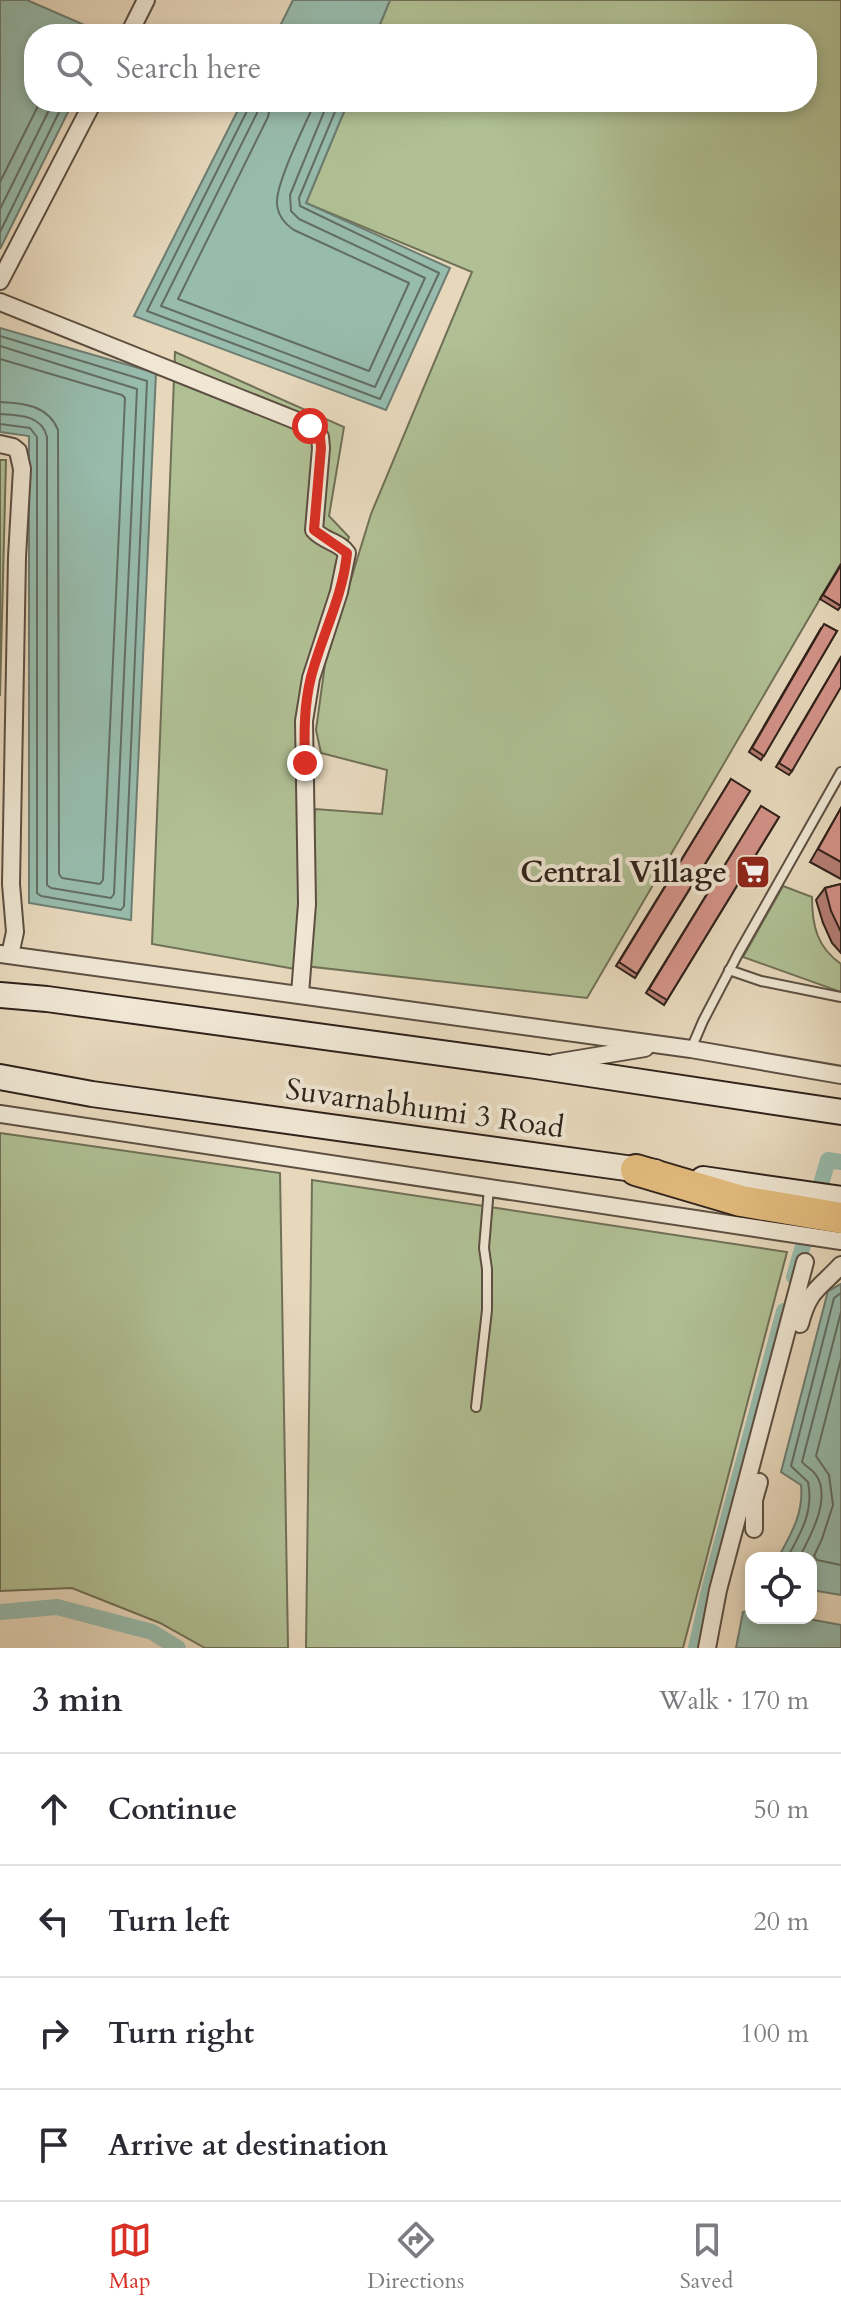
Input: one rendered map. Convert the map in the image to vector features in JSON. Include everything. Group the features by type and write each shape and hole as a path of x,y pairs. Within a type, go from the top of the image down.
{"highway":[{"path":"636,1170 705,1192 793,1212 838,1230"}],"main road":[{"path":"0,983 47,999"},
{"name":"Suvarnabhumi 3 Road","path":"0,995 536,1066 841,1112"},
{"name":"Suvarnabhumi 3 Road","path":"0,1077 92,1094 636,1170"},
{"path":"793,1212 841,1199"}],"street":[{"path":"134,24 146,0"},
{"path":"0,281 88,112"},
{"path":"0,302 310,426 320,437 314,530 347,553 339,592 311,678 304,721 307,904 300,994"},
{"path":"0,444 18,451 22,469 17,557 11,884 15,932 5,954 691,1049 841,1075"},
{"path":"536,1066 660,1045"},
{"path":"0,1114 489,1187 793,1212"},
{"path":"707,1648 718,1590 805,1262"},
{"path":"754,1529 754,1500 805,1306 814,1289 841,1265"}],"lane":[{"path":"691,1049 729,970 841,772"},
{"path":"729,970 761,981 841,997"},
{"path":"476,1407 487,1310 484,1248 489,1187"}],"shaded area":[{"path":"390,0 841,0 841,563 587,998 305,966 315,809 382,814 387,770 321,753 316,730 325,664 371,514 472,272 306,203 344,112 817,112 817,24 380,24"},
{"path":"175,352 344,427 329,516 349,537 310,662 295,969 152,944"},
{"path":"0,460 6,460 0,696"},
{"path":"783,886 812,897 813,917 821,943 841,964 841,992 743,957"},
{"path":"0,1133 280,1173 288,1648 205,1648 160,1623 72,1588 0,1591"},
{"path":"312,1180 787,1252 683,1648 306,1648"}],"water":[{"path":"0,0 27,0 82,24 24,24 24,112 68,112 0,249"},
{"path":"293,0 390,0 380,24 281,24"},
{"path":"237,112 344,112 306,203 450,268 386,410 134,316"},
{"path":"0,328 156,373 131,920 29,903 29,436 0,432"},
{"path":"841,1284 841,1595 817,1591 817,1552 781,1552 796,1523 801,1485 781,1472 828,1291"},
{"path":"743,1612 745,1624 817,1624 817,1621 841,1625 841,1648 736,1648"}],"building":[{"path":"841,565 841,606 823,595"},
{"path":"824,624 837,631 764,756 752,748"},
{"path":"841,657 841,687 792,771 779,763"},
{"path":"731,779 750,791 637,974 619,962"},
{"path":"761,806 779,817 667,1000 649,989"},
{"path":"841,808 841,862 818,849"},
{"path":"841,884 841,932 825,888"}],"waterway":[{"path":"794,1277 828,1160 841,1162"},
{"path":"696,1648 784,1311"},
{"path":"0,1612 57,1607 152,1632 178,1648"}],"place":[{"name":"Central Village","path":"753,872"}],"route":[{"path":"305,763 304,721 311,678 339,592 347,553 314,530 321,448 320,437 310,426"}]}
